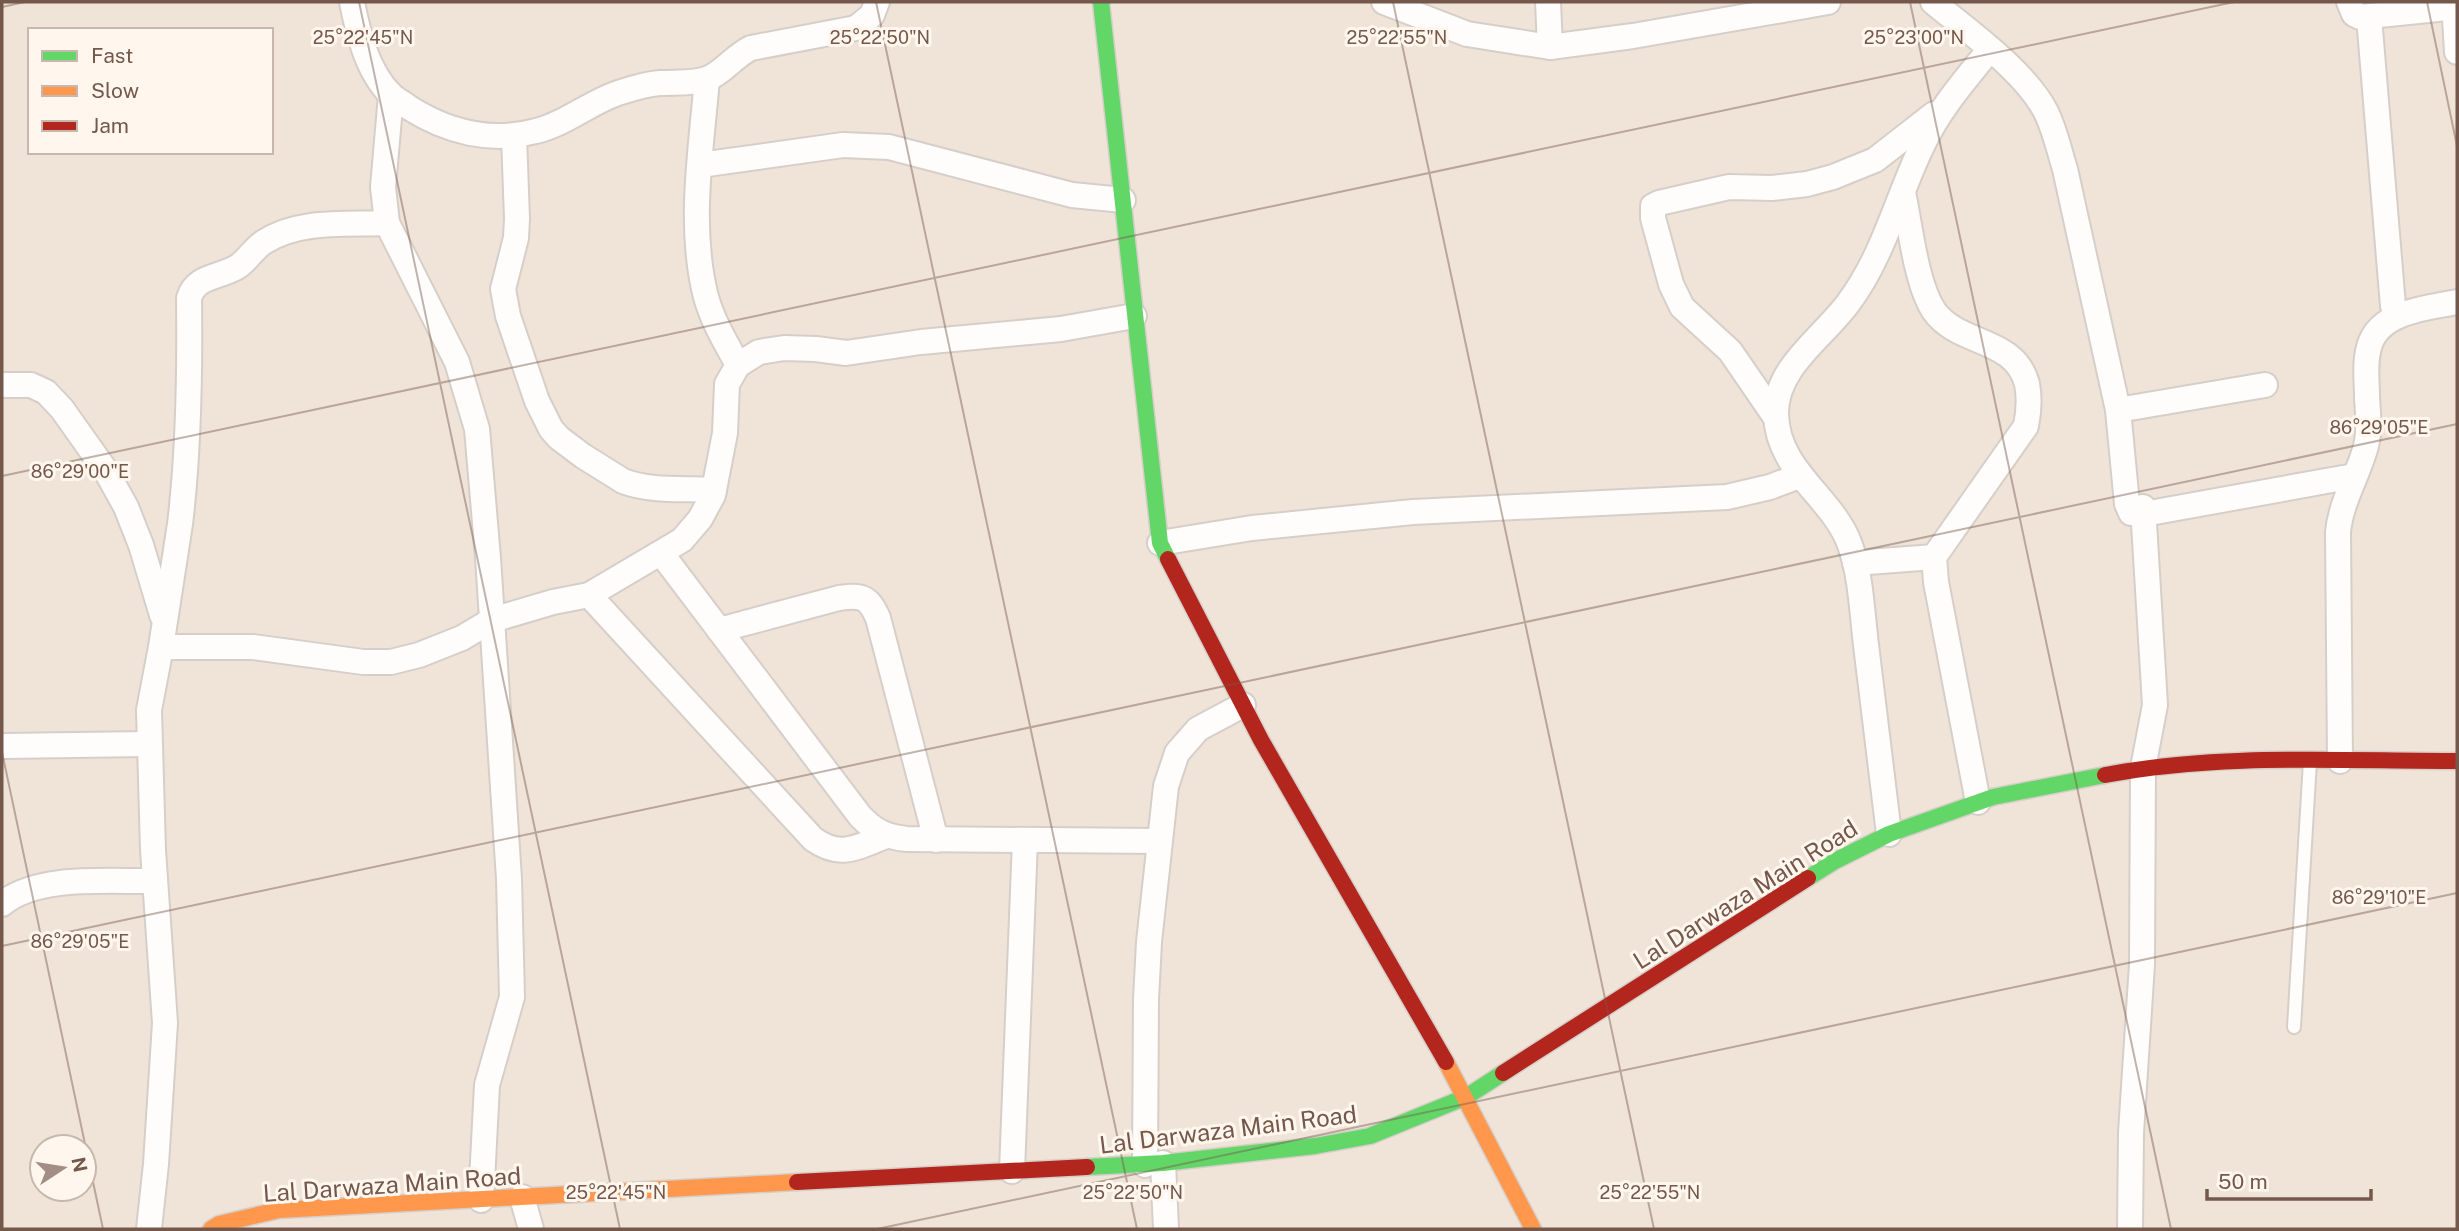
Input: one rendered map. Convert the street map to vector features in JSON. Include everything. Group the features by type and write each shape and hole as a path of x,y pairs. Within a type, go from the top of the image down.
{"main road":[{"path":"1101,2 1160,543 1261,740 1466,1097 1533,1229"},
{"name":"Lal Darwaza Main Road","path":"211,1229 219,1224 279,1210 336,1218 481,1199 1154,1164 1315,1146 1370,1136 1466,1097 1835,861 1889,834 1978,802 2143,768 2251,761 2457,761"}],"street":[{"path":"352,2 358,31 373,68 391,95 425,118 464,132 490,137 538,131 618,93 655,83 706,79 738,54 751,48 856,28 872,15 877,2"},
{"path":"1384,2 1467,34 1550,47 1633,36 1828,2"},
{"path":"1548,2 1550,47"},
{"path":"1933,2 1990,49 2036,96 2054,130 2118,410 2129,510 2134,515 2144,511 2354,476"},
{"path":"2349,2 2354,14 2369,17 2455,5 2457,52"},
{"path":"2369,17 2393,306"},
{"path":"1889,834 1851,546 1843,529 1799,476 1780,438 1776,400 1782,383 1796,363 1850,301 1868,272 1923,144 1943,107 1990,49"},
{"path":"706,79 697,216 699,262 715,323 738,365"},
{"path":"391,95 383,187 387,223 457,362 477,429 509,879 513,998 487,1085 481,1199"},
{"path":"1776,418 1734,356 1682,307 1671,284 1653,218 1653,206 1730,187 1772,188 1807,184 1833,177 1875,160 1943,107"},
{"path":"514,136 516,238 503,289 508,316 543,416 559,438 623,481 649,487 714,490"},
{"path":"700,165 843,145 890,146 1072,195 1123,200"},
{"path":"1903,192 1920,277 1933,309 1954,329 2009,354 2025,377 2029,396 2029,412 2025,426 1934,557 1936,582 1978,802"},
{"path":"149,1229 165,1023 155,881 149,710 180,523 190,372 189,298 198,283 237,267 263,242 281,233 318,226 387,223"},
{"path":"2340,761 2337,555 2340,517 2366,444 2366,366 2370,344 2379,328 2392,319 2457,302"},
{"path":"161,647 253,647 363,662 391,662 419,656 462,638 492,620 553,602 589,595 682,540 700,519 714,490 725,433 727,384 738,365 759,352 784,348 846,353 921,342 1062,329 1134,316"},
{"path":"2,386 31,385 46,392 62,409 106,471 126,507 141,545 165,622"},
{"path":"2118,410 2264,385"},
{"path":"1160,543 1251,528 1413,512 1727,496 1770,487 1799,476"},
{"path":"2130,1229 2131,1133 2142,964 2143,768 2155,705 2144,511"},
{"path":"661,553 860,817 872,829 886,836"},
{"path":"1855,563 1934,557"},
{"path":"589,595 813,839 824,846 838,851 886,836 936,840 1158,841"},
{"path":"719,630 839,598 865,598 873,606 878,618 936,840"},
{"path":"1166,1229 1154,1164 1146,999 1158,841 1166,786 1177,753 1198,729 1243,705"},
{"path":"2,746 149,744"},
{"path":"1012,1171 1025,840"},
{"path":"2,904 12,895 52,883 155,881"},
{"path":"522,1197 531,1229"}],"lane":[{"path":"2294,1027 2310,761"}],"shaded area":[{"path":"2,2 2457,2 2457,1229 2,1229"}],"traffic: fast":[{"path":"1101,2 1160,543 1168,559"},
{"path":"1808,878 1889,834 1993,797 2105,775"},
{"path":"1087,1167 1163,1163 1315,1146 1370,1136 1466,1097 1503,1073"}],"traffic: slow":[{"path":"1446,1062 1533,1229"},
{"path":"211,1229 219,1224 279,1210 797,1182"}],"traffic: jam":[{"path":"1168,559 1261,740 1446,1062"},
{"path":"2105,775 2148,768 2236,761 2457,761"},
{"path":"1503,1073 1808,878"},
{"path":"797,1182 1087,1167"}]}
